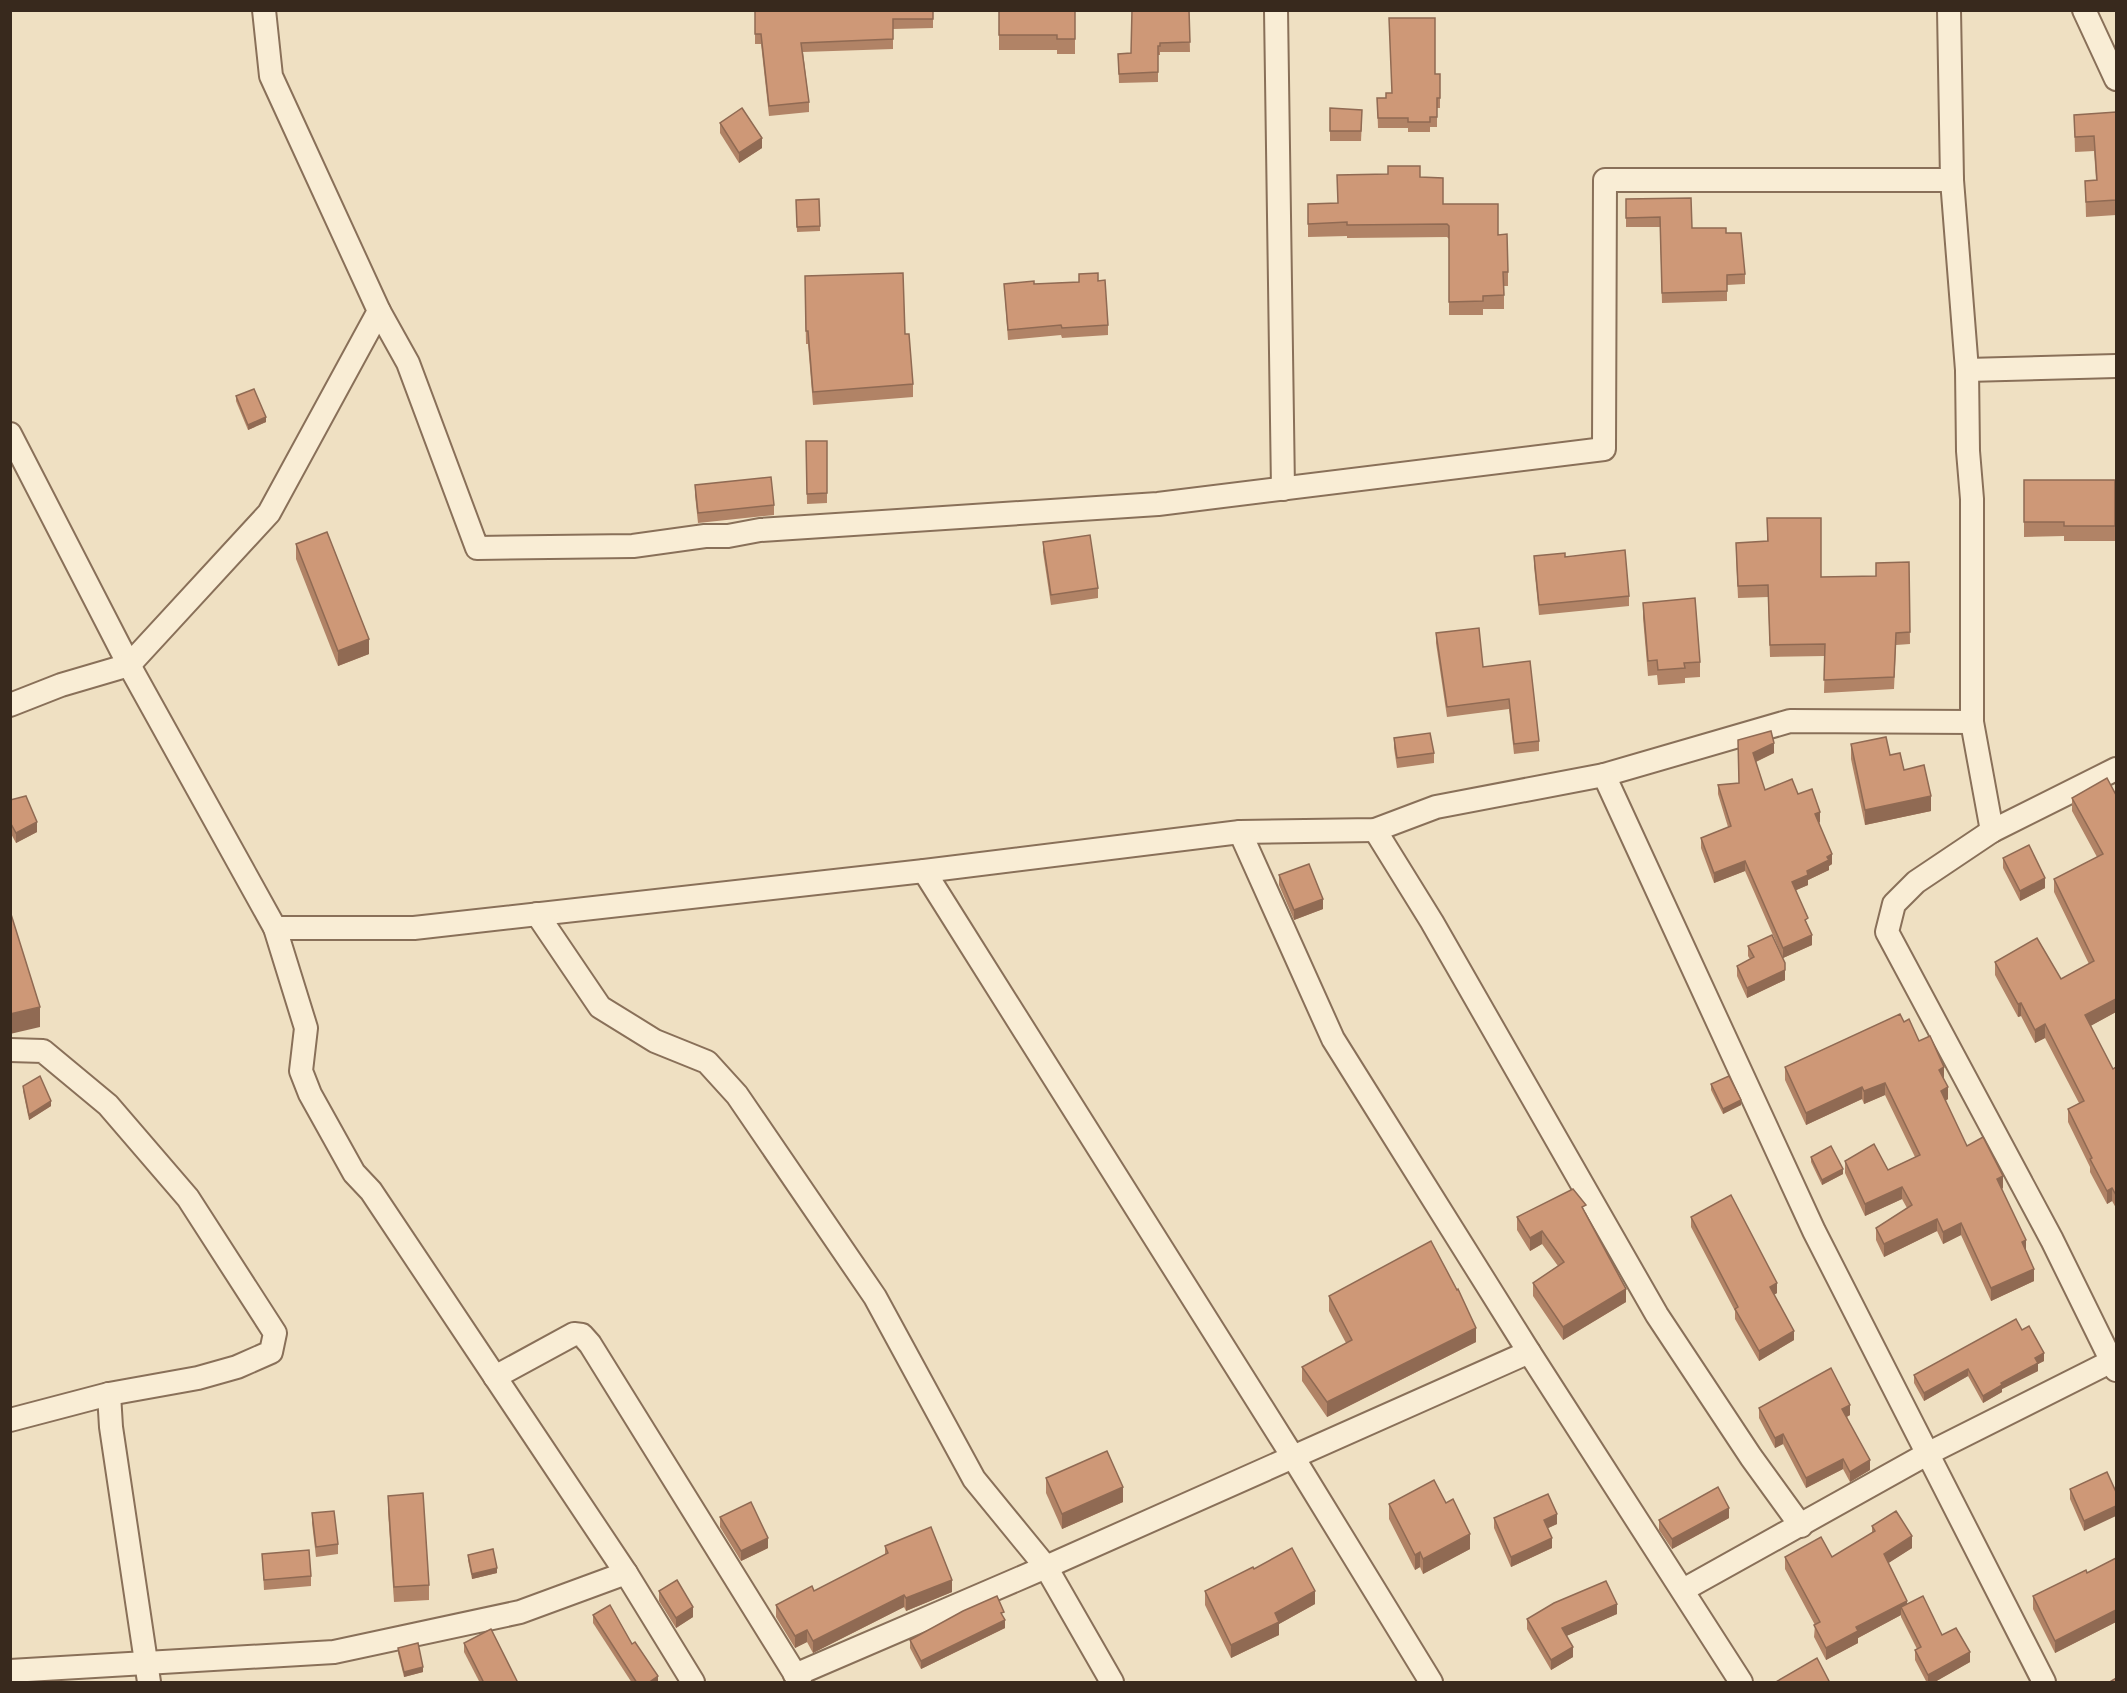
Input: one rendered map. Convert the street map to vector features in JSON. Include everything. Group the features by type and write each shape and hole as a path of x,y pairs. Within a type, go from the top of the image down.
{"street":[{"path":"264,10 271,76 379,311 408,363 477,548 633,546 705,536 728,536 760,530 1158,504 1604,449 1605,180 1952,180"},
{"path":"1276,10 1283,489"},
{"path":"1949,10 1952,180 1967,370 1968,451 1972,499 1972,722 1992,831"},
{"path":"2084,10 2116,79"},
{"path":"10,705 62,685 129,665 269,513 379,311"},
{"path":"1967,370 2116,366"},
{"path":"10,434 129,665 275,928 306,1028 301,1071 310,1094 354,1173 371,1191 626,1573 693,1683"},
{"path":"275,928 414,928 924,871 1240,832 1375,830 1436,807 1604,775 1790,721 1972,722"},
{"path":"1683,1590 1927,1454 2114,1365 2052,1240 1887,932 1894,904 1916,882 1992,831 2116,769"},
{"path":"1604,775 1814,1231 2043,1683"},
{"path":"1375,830 1431,922 1657,1315 1750,1457 1801,1526"},
{"path":"1240,832 1333,1039 1529,1352 1741,1683"},
{"path":"924,871 1293,1457 1431,1683"},
{"path":"537,914 600,1007 655,1041 707,1062 737,1095 875,1297 974,1479 1046,1567 1112,1683"},
{"path":"10,1050 43,1051 108,1105 188,1198 274,1333 271,1353 237,1367 198,1378 109,1394 10,1420"},
{"path":"495,1377 574,1334 582,1335 590,1344 797,1679 1529,1352"},
{"path":"109,1394 111,1427 148,1672"},
{"path":"10,1671 148,1672 334,1652 520,1612 626,1573"}],"building":[{"path":"755,10 933,10 933,19 893,19 893,39 801,43 809,102 769,106 761,34 755,34"},
{"path":"999,10 1075,10 1075,39 1057,39 1057,35 999,35"},
{"path":"1132,10 1189,10 1190,42 1160,43 1158,72 1119,74 1118,54 1131,53"},
{"path":"1389,18 1435,18 1435,74 1440,74 1440,98 1437,98 1437,117 1430,117 1430,122 1408,122 1408,118 1378,118 1377,98 1386,98 1386,93 1392,93"},
{"path":"742,108 762,138 739,153 720,123"},
{"path":"1330,108 1362,110 1361,131 1330,131"},
{"path":"2116,112 2116,200 2086,202 2085,181 2097,180 2094,136 2075,137 2074,115"},
{"path":"1388,166 1420,166 1420,177 1443,178 1443,204 1498,204 1498,235 1507,234 1508,272 1503,272 1504,295 1483,296 1483,301 1449,302 1449,226 1447,224 1347,225 1347,222 1308,224 1308,204 1338,203 1337,175 1388,174"},
{"path":"1691,198 1692,228 1726,228 1726,233 1741,233 1745,274 1727,275 1727,291 1662,293 1660,217 1626,218 1626,199"},
{"path":"819,199 820,226 797,227 796,200"},
{"path":"903,273 905,334 909,334 913,384 813,392 808,331 806,331 805,276"},
{"path":"1098,273 1098,281 1105,280 1108,325 1062,328 1061,325 1008,330 1004,284 1034,281 1034,284 1079,282 1079,274"},
{"path":"254,389 266,417 248,425 236,396"},
{"path":"806,441 827,441 827,493 807,494"},
{"path":"771,477 774,505 698,513 695,485"},
{"path":"2024,480 2115,480 2115,526 2064,526 2064,522 2024,522"},
{"path":"1767,518 1821,518 1821,577 1876,576 1876,563 1909,562 1910,632 1896,633 1894,677 1824,680 1825,644 1770,645 1768,585 1738,586 1736,543 1768,541"},
{"path":"327,532 369,639 338,651 296,544"},
{"path":"1090,535 1098,588 1051,595 1043,542"},
{"path":"1625,550 1629,596 1539,605 1534,556 1565,553 1565,557"},
{"path":"1695,598 1700,662 1684,663 1685,668 1658,670 1657,660 1648,661 1643,603"},
{"path":"1479,628 1483,667 1530,661 1539,741 1514,744 1509,699 1447,707 1436,633"},
{"path":"1771,731 1774,743 1753,753 1765,790 1792,779 1798,794 1812,789 1820,812 1815,814 1832,854 1827,857 1829,860 1807,871 1808,875 1792,882 1808,918 1805,920 1812,935 1783,948 1745,861 1714,873 1701,838 1731,826 1718,785 1739,783 1738,740"},
{"path":"1430,733 1434,753 1397,758 1394,738"},
{"path":"1886,737 1890,755 1900,753 1904,770 1924,765 1931,796 1865,810 1851,744"},
{"path":"2107,778 2116,795 2116,999 2085,1015 2113,1069 2116,1067 2116,1195 2112,1188 2107,1191 2068,1109 2084,1101 2045,1024 2035,1030 1995,962 2037,938 2061,979 2094,961 2054,879 2103,854 2072,798"},
{"path":"26,796 37,822 16,833 10,822 10,800"},
{"path":"2029,845 2045,878 2020,891 2003,858"},
{"path":"1309,864 1323,899 1294,910 1279,875"},
{"path":"10,911 40,1007 10,1014"},
{"path":"1772,935 1785,963 1785,970 1747,988 1737,966 1754,957 1748,946"},
{"path":"1900,1014 1904,1022 1909,1019 1919,1041 1930,1036 1944,1067 1939,1070 1948,1087 1941,1091 1967,1146 1983,1137 2003,1176 1997,1179 2026,1240 2022,1242 2034,1269 1991,1288 1961,1223 1943,1232 1937,1219 1884,1244 1876,1228 1912,1205 1902,1187 1865,1204 1845,1161 1874,1144 1888,1170 1920,1155 1885,1083 1864,1091 1862,1087 1806,1113 1785,1067"},
{"path":"40,1076 51,1101 29,1115 23,1086"},
{"path":"1729,1076 1741,1100 1723,1109 1711,1084"},
{"path":"1831,1146 1843,1169 1822,1180 1811,1157"},
{"path":"1573,1189 1586,1205 1582,1207 1626,1289 1563,1327 1533,1283 1564,1262 1542,1231 1530,1238 1517,1217"},
{"path":"1731,1195 1777,1283 1770,1287 1794,1331 1759,1351 1735,1309 1738,1307 1691,1217"},
{"path":"1431,1241 1458,1289 1476,1328 1327,1402 1302,1367 1352,1340 1329,1296"},
{"path":"2016,1319 2022,1330 2029,1326 2044,1353 2035,1358 2038,1363 2001,1383 2002,1385 1983,1396 1968,1369 1924,1393 1914,1375"},
{"path":"1831,1368 1850,1405 1842,1409 1870,1460 1850,1472 1843,1459 1806,1478 1783,1434 1775,1438 1759,1408"},
{"path":"1107,1451 1123,1487 1062,1514 1046,1478"},
{"path":"2107,1472 2116,1492 2116,1506 2084,1521 2070,1489"},
{"path":"1434,1480 1446,1503 1453,1499 1470,1534 1423,1559 1420,1552 1415,1555 1389,1504"},
{"path":"1718,1487 1729,1508 1672,1539 1659,1520"},
{"path":"423,1493 429,1585 394,1587 388,1496"},
{"path":"1548,1494 1557,1514 1544,1520 1552,1538 1511,1557 1494,1518"},
{"path":"751,1502 768,1538 741,1551 720,1517"},
{"path":"334,1511 338,1544 316,1547 312,1513"},
{"path":"1896,1511 1912,1536 1884,1554 1907,1601 1856,1627 1858,1631 1826,1648 1814,1625 1820,1622 1785,1557 1821,1537 1832,1557 1875,1531 1872,1526"},
{"path":"931,1527 952,1580 906,1598 904,1595 813,1641 807,1630 795,1636 776,1605 812,1586 814,1591 888,1553 885,1546"},
{"path":"1292,1548 1315,1591 1275,1613 1279,1622 1231,1645 1205,1591 1253,1567 1254,1569"},
{"path":"493,1549 497,1568 472,1574 468,1555"},
{"path":"309,1550 311,1576 264,1580 262,1554"},
{"path":"2116,1558 2116,1610 2055,1641 2033,1596"},
{"path":"677,1580 693,1607 676,1618 659,1591"},
{"path":"1606,1581 1617,1604 1562,1628 1573,1647 1551,1660 1527,1619 1554,1603"},
{"path":"997,1596 1005,1620 921,1661 910,1640 963,1611"},
{"path":"1923,1596 1942,1635 1956,1628 1970,1652 1928,1675 1915,1650 1921,1647 1901,1607"},
{"path":"610,1605 632,1644 635,1642 658,1676 648,1683 637,1683 593,1615"},
{"path":"491,1629 518,1683 484,1683 464,1643"},
{"path":"418,1643 423,1667 404,1672 398,1648"},
{"path":"1817,1658 1830,1683 1774,1683"}]}
